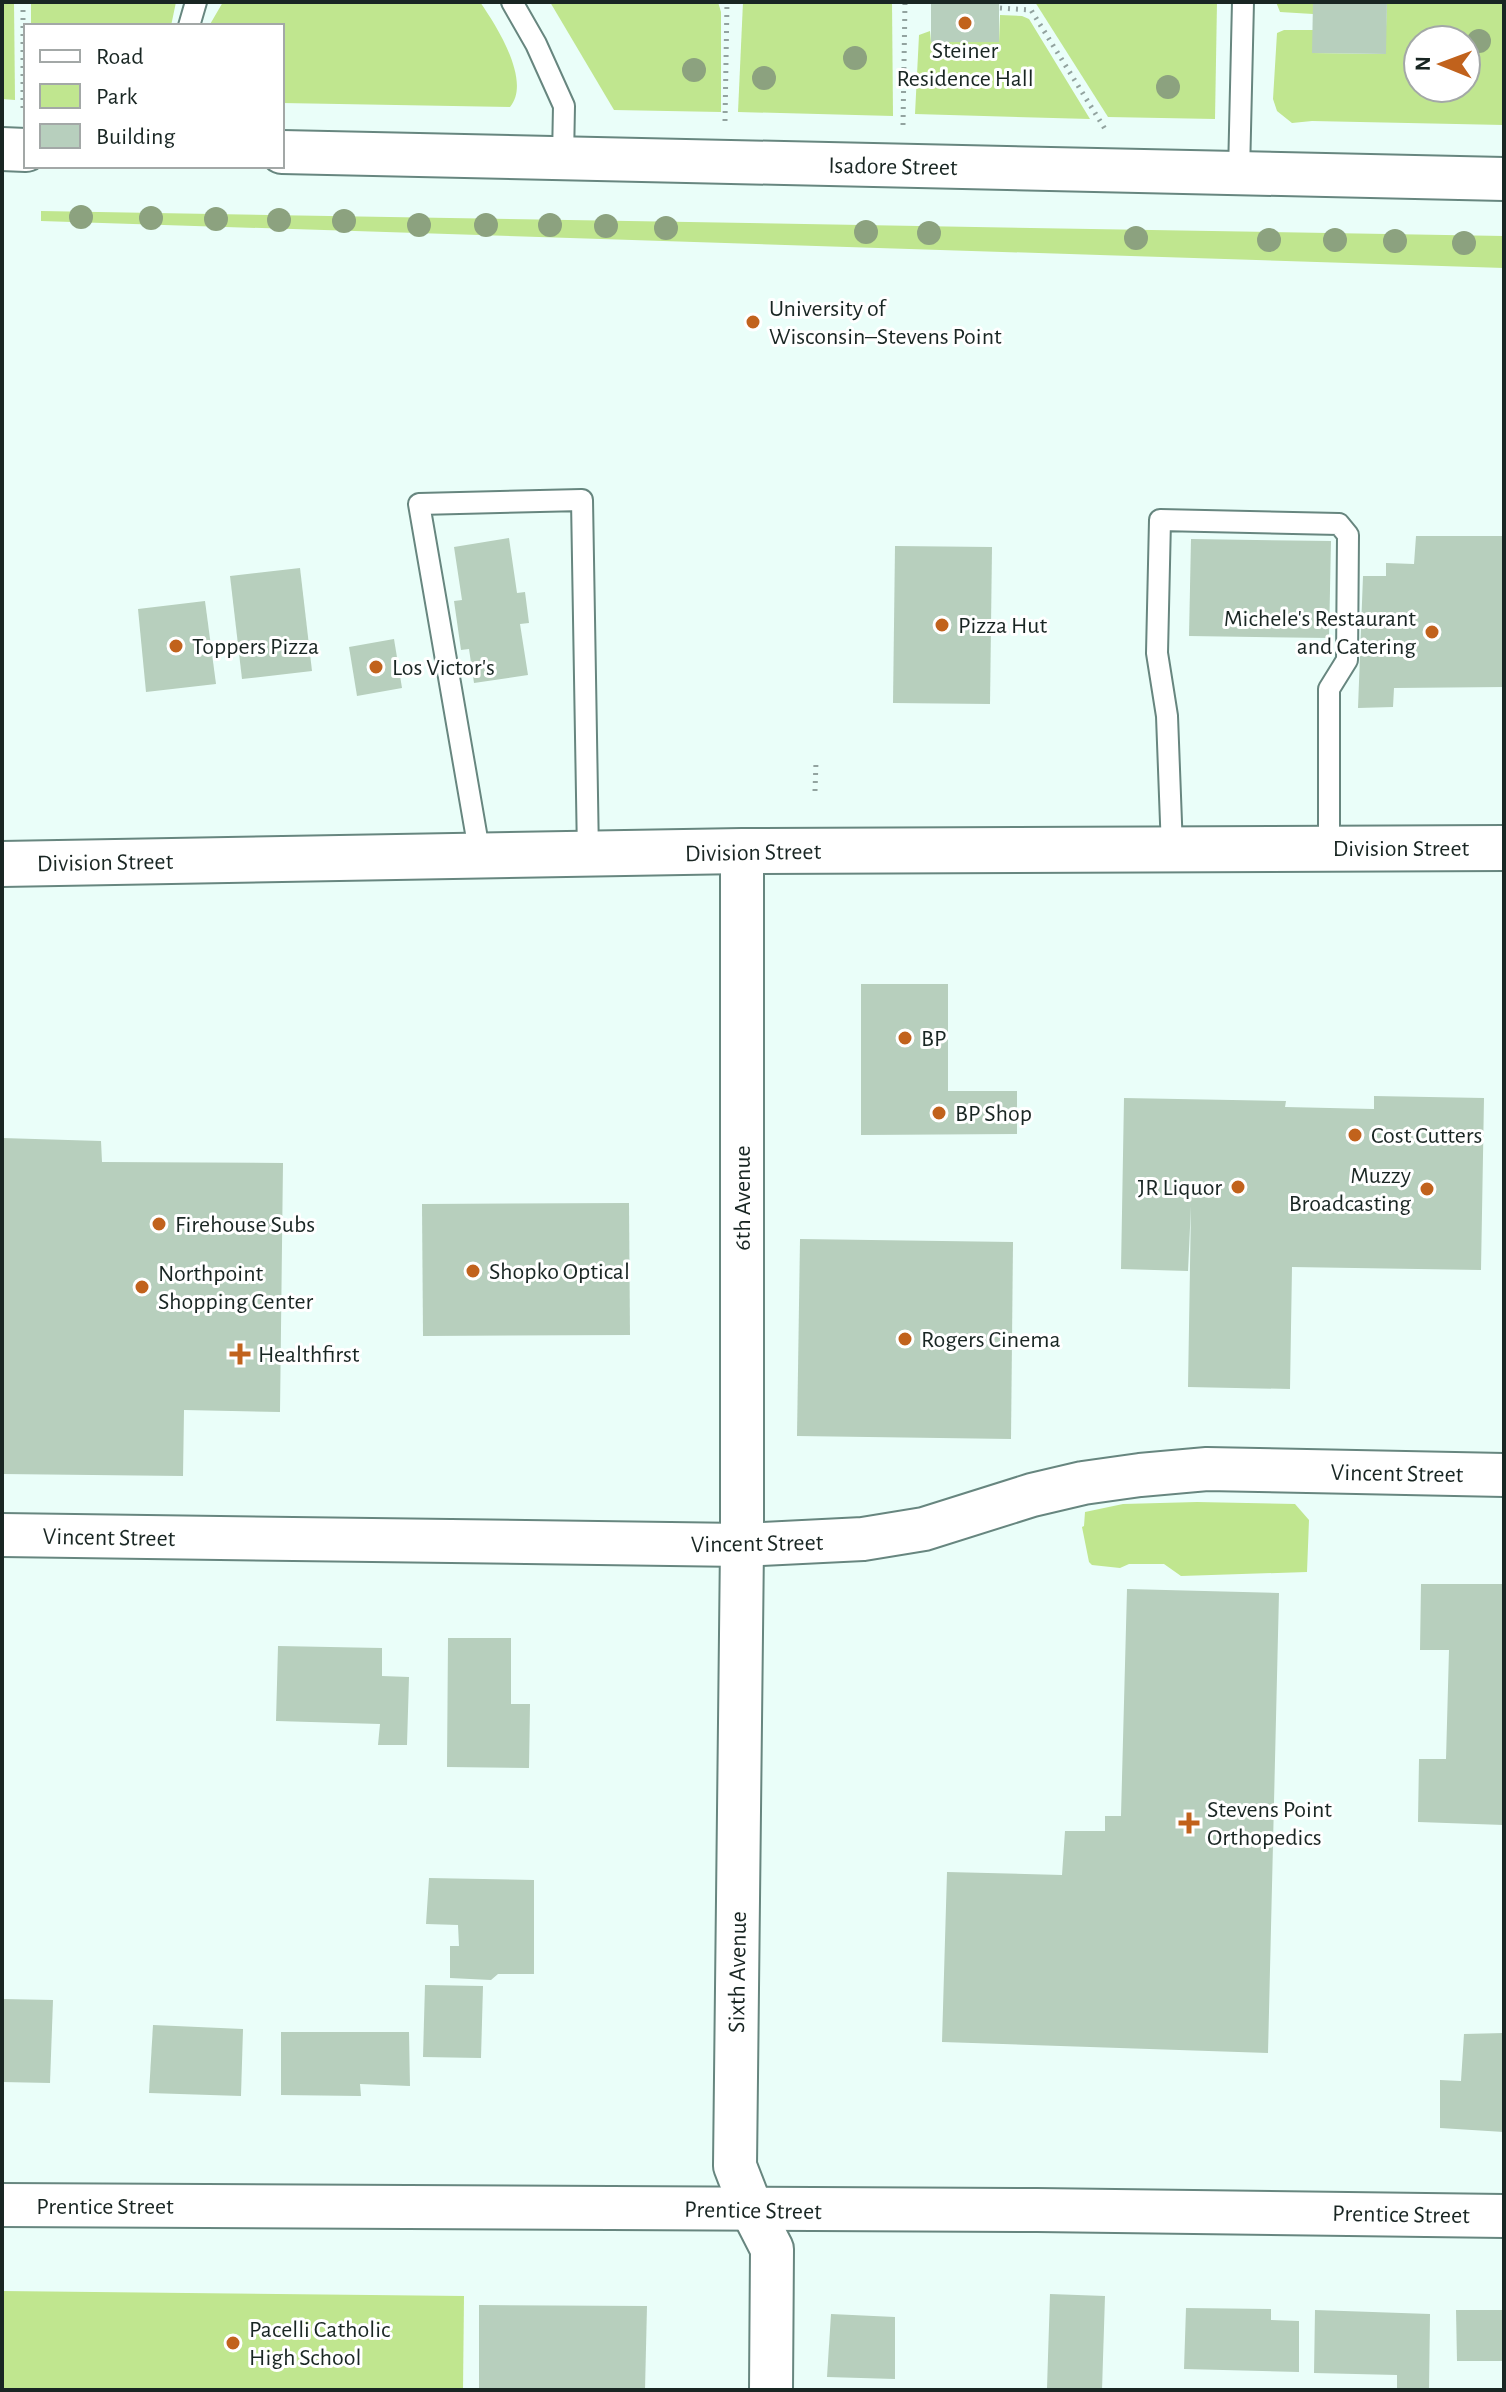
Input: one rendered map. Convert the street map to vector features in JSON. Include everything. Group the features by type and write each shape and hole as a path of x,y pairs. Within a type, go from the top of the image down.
{"main road":[{"name":"Division Street","path":"2,864 742,851 1504,848"}],"street":[{"path":"2,149 24,130"},
{"name":"Isadore Street","path":"284,152 1504,179"},
{"name":"6th Avenue","path":"742,851 742,1545"},
{"name":"Vincent Street","path":"2,1535 742,1545 863,1539 924,1529 1032,1495 1083,1483 1140,1475 1207,1469 1504,1475"},
{"name":"Sixth Avenue","path":"742,1545 735,2166 772,2249 771,2390"},
{"name":"Prentice Street","path":"2,2205 1504,2216"}],"lane":[{"path":"190,24 196,2"},
{"path":"512,2 536,44 564,106 563,158"},
{"path":"1239,173 1243,2"},
{"path":"480,856 419,504 582,500 588,854"},
{"path":"1172,849 1167,716 1157,653 1160,520 1339,524 1348,535 1347,660 1329,689 1329,849"}],"path":[{"path":"23,2 24,130"},
{"path":"725,122 727,2"},
{"path":"903,126 905,2"},
{"path":"1000,8 1031,10 1105,130"},
{"path":"815,791 816,762"}],"green space":[{"path":"2,2 14,2 15,100 2,99"},
{"path":"31,2 176,2 171,24 31,24"},
{"path":"223,2 480,2 509,53 517,83 516,96 510,107 284,103 284,24 210,24"},
{"path":"550,2 718,2 721,12 721,112 614,110"},
{"path":"743,2 892,2 893,116 738,112"},
{"path":"1035,2 1217,2 1215,119 1108,117"},
{"path":"1276,2 1313,2 1313,14 1280,12"},
{"path":"1387,2 1504,2 1504,125 1292,123 1277,111 1273,99 1277,33 1284,30 1313,30 1313,53 1385,54"},
{"path":"1000,15 1029,19 1090,119 915,114 919,35 930,31 931,42 999,42"},
{"path":"41,211 1504,236 1504,268 41,221"},
{"path":"1123,1504 1295,1504 1309,1520 1307,1572 1181,1576 1164,1564 1129,1564 1120,1568 1089,1562 1082,1527 1085,1512"},
{"name":"Pacelli Catholic High School","path":"2,2291 464,2296 463,2390 2,2390"}],"building":[{"name":"Steiner Residence Hall","path":"931,2 999,2 999,42 931,42"},
{"path":"1313,2 1387,2 1386,54 1312,53"},
{"name":"Michele's Restaurant and Catering","path":"1416,536 1504,536 1504,687 1394,688 1393,707 1358,708 1363,576 1386,576 1386,563 1414,564"},
{"path":"509,538 517,593 525,592 529,623 520,624 528,675 474,683 469,649 461,650 454,601 462,600 454,547"},
{"path":"1191,539 1331,541 1329,638 1189,636"},
{"name":"Pizza Hut","path":"895,546 992,547 990,704 893,703"},
{"path":"300,568 312,671 242,679 230,576"},
{"name":"Toppers Pizza","path":"205,601 216,684 146,692 138,609"},
{"name":"Los Victor's","path":"394,639 402,688 357,696 349,647"},
{"path":"861,984 948,984 948,1091 1017,1091 1017,1134 861,1135"},
{"path":"1374,1096 1484,1098 1481,1270 1292,1267 1290,1389 1188,1387 1191,1206 1188,1271 1121,1269 1124,1098 1286,1101 1285,1107 1374,1109"},
{"name":"Northpoint Shopping Center","path":"2,1138 101,1141 102,1162 283,1163 280,1412 184,1410 183,1476 2,1474"},
{"path":"629,1203 630,1335 423,1336 422,1204"},
{"name":"Rogers Cinema","path":"800,1239 1013,1242 1011,1439 797,1436"},
{"path":"1421,1584 1504,1584 1504,1825 1418,1822 1419,1759 1446,1759 1449,1650 1420,1650"},
{"name":"Stevens Point Orthopedics","path":"1127,1589 1279,1593 1268,2053 942,2042 947,1872 1062,1875 1065,1831 1105,1831 1105,1816 1121,1816"},
{"path":"448,1638 511,1638 511,1704 530,1704 529,1768 447,1767"},
{"path":"278,1646 382,1648 382,1676 409,1677 407,1745 378,1745 380,1724 276,1721"},
{"path":"429,1878 534,1880 534,1974 498,1974 491,1980 450,1978 450,1946 459,1946 458,1925 426,1924"},
{"path":"425,1985 483,1986 481,2058 423,2057"},
{"path":"2,1999 53,2000 50,2083 2,2082"},
{"path":"153,2025 243,2029 241,2096 149,2093"},
{"path":"281,2032 409,2032 410,2086 360,2084 361,2096 281,2095"},
{"path":"1504,2033 1504,2132 1440,2128 1440,2080 1461,2081 1464,2034"},
{"path":"1050,2294 1105,2296 1102,2390 1047,2388"},
{"path":"479,2305 647,2306 645,2390 479,2390"},
{"path":"1186,2308 1271,2309 1271,2320 1299,2321 1299,2372 1184,2369"},
{"path":"1315,2310 1430,2314 1429,2390 1397,2390 1397,2375 1314,2373"},
{"path":"1456,2310 1504,2310 1504,2361 1457,2361"},
{"path":"831,2314 895,2317 895,2379 827,2377"}],"place":[{"name":"Steiner Residence Hall","path":"965,23"},
{"name":"University of Wisconsin–Stevens Point","path":"753,322"},
{"name":"Pizza Hut","path":"942,625"},
{"name":"Michele's Restaurant and Catering","path":"1432,632"},
{"name":"Toppers Pizza","path":"176,646"},
{"name":"Los Victor's","path":"376,667"},
{"name":"BP","path":"905,1038"},
{"name":"BP Shop","path":"939,1113"},
{"name":"Cost Cutters","path":"1355,1135"},
{"name":"JR Liquor","path":"1238,1187"},
{"name":"Muzzy Broadcasting","path":"1427,1189"},
{"name":"Firehouse Subs","path":"159,1224"},
{"name":"Shopko Optical","path":"473,1271"},
{"name":"Northpoint Shopping Center","path":"142,1287"},
{"name":"Rogers Cinema","path":"905,1339"},
{"name":"Healthfirst","path":"240,1354"},
{"name":"Stevens Point Orthopedics","path":"1189,1823"},
{"name":"Pacelli Catholic High School","path":"233,2343"}]}
